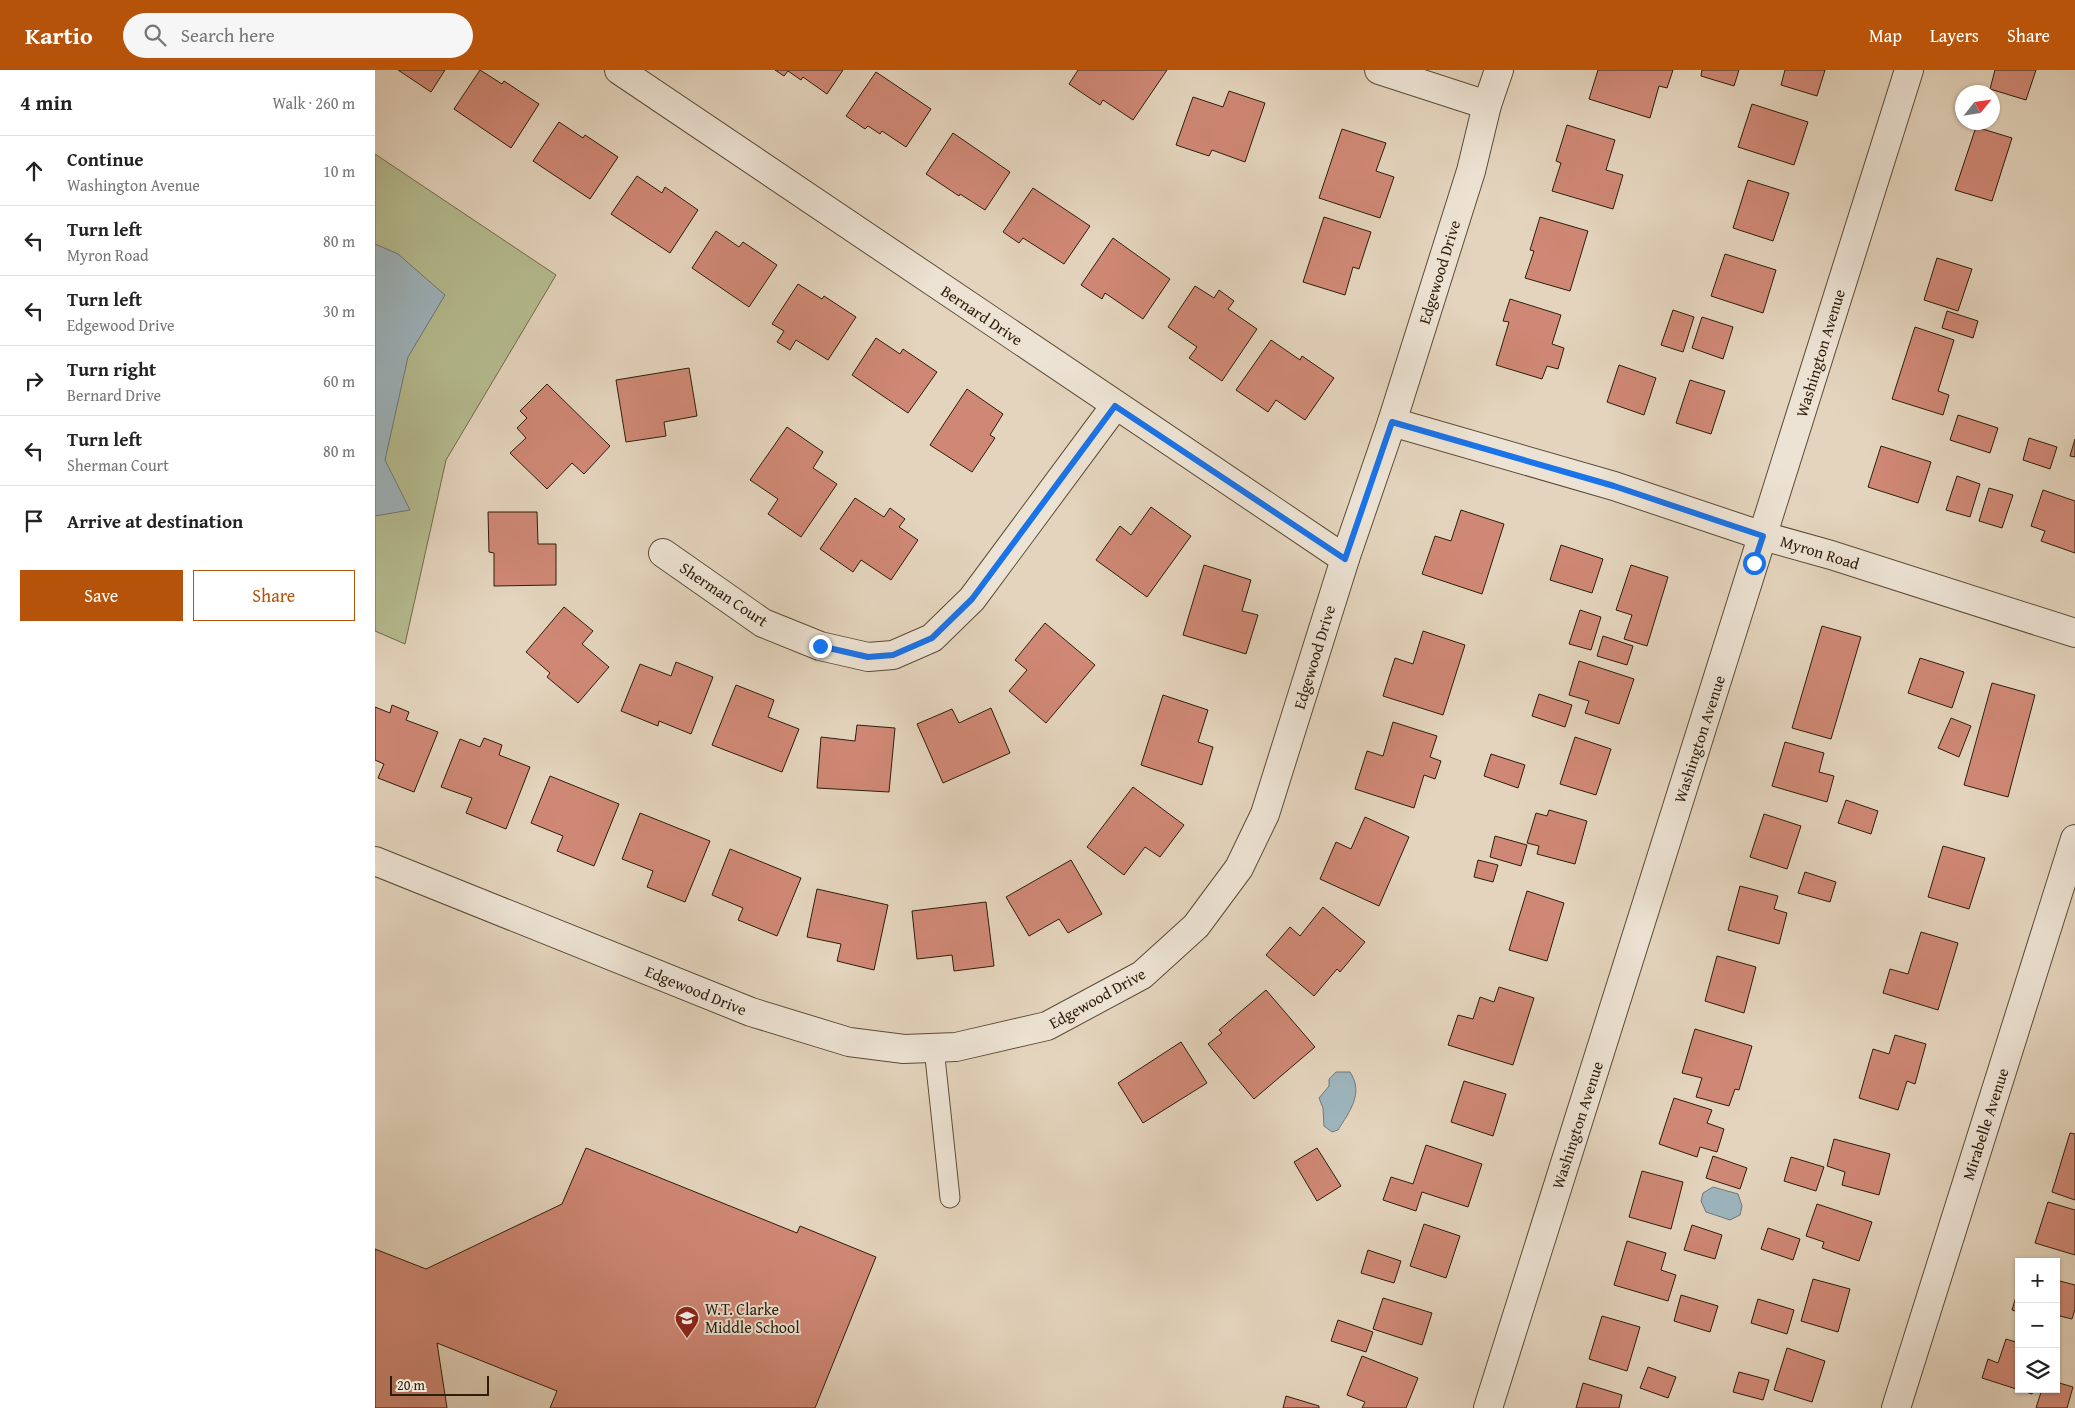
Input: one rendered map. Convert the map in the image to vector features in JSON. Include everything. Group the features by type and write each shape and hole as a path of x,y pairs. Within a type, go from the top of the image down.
{"street":[{"name":"Bernard Drive","path":"619,70 1115,406 1345,559"},
{"path":"1379,70 1487,105"},
{"name":"Edgewood Drive","path":"375,861 751,1012 849,1042 904,1049 956,1047 1047,1026 1142,975 1196,926 1239,868 1265,814 1345,559 1392,422 1471,171 1487,105 1499,70"},
{"name":"Washington Avenue","path":"1488,1408 1909,70"},
{"name":"Sherman Court","path":"663,553 763,623 820,646 868,657 893,655 932,638 972,599 1115,406"},
{"name":"Myron Road","path":"1392,422 1614,486 1763,536 1831,555 2075,633"},
{"name":"Mirabelle Avenue","path":"1896,1408 2075,839"}],"lane":[{"path":"934,1048 950,1198"}],"green space":[{"path":"375,154 556,275 446,460 405,644 375,631"}],"water":[{"path":"375,244 398,254 445,295 408,357 385,460 410,510 375,516"},
{"path":"1336,1072 1350,1072 1356,1087 1356,1095 1343,1123 1338,1130 1332,1132 1324,1126 1323,1108 1319,1098 1329,1086 1329,1079"},
{"path":"1713,1187 1738,1194 1742,1206 1740,1215 1730,1220 1706,1212 1701,1201 1703,1193"}],"building":[{"path":"398,70 445,70 431,92"},
{"path":"480,70 502,84 504,81 539,104 511,148 454,109"},
{"path":"775,70 843,70 827,94 803,77 801,80 788,71 784,76"},
{"path":"1078,70 1167,70 1133,120 1103,100 1100,105 1069,84"},
{"path":"1598,70 1673,70 1667,88 1659,86 1650,118 1589,99"},
{"path":"1702,70 1739,70 1734,86 1701,76"},
{"path":"1785,70 1825,70 1817,96 1781,85"},
{"path":"1995,70 2036,70 2026,100 2000,92 2000,85 1991,85"},
{"path":"876,72 931,109 906,147 882,131 880,134 868,126 865,129 846,116"},
{"path":"1229,91 1265,103 1245,162 1212,150 1209,156 1176,145 1193,97 1223,107"},
{"path":"1752,104 1808,122 1794,165 1738,147"},
{"path":"559,122 583,138 585,135 618,157 590,199 533,161"},
{"path":"1567,125 1615,140 1606,170 1623,175 1613,209 1552,191 1561,163 1556,161"},
{"path":"1342,129 1386,143 1376,171 1394,177 1380,218 1319,198"},
{"path":"1975,130 1986,130 2012,138 1992,201 1955,190"},
{"path":"953,133 1010,172 985,210 960,194 959,196 926,174"},
{"path":"637,176 662,193 665,187 698,210 670,253 611,214"},
{"path":"1748,180 1789,193 1773,241 1733,228"},
{"path":"1033,188 1090,226 1064,264 1023,238 1019,243 1003,232"},
{"path":"1324,217 1371,232 1359,269 1353,267 1345,295 1303,282"},
{"path":"1540,217 1588,231 1570,291 1525,278 1534,251 1530,250"},
{"path":"716,231 739,247 743,242 777,265 749,307 692,268"},
{"path":"1113,238 1170,279 1143,319 1105,293 1102,299 1081,285"},
{"path":"1725,254 1776,270 1763,313 1711,296"},
{"path":"1937,258 1972,269 1958,311 1924,300"},
{"path":"798,284 822,299 824,296 856,317 828,360 796,340 790,350 777,342 784,331 772,324"},
{"path":"1195,286 1214,298 1219,290 1234,301 1228,309 1257,329 1222,381 1189,358 1197,347 1168,327"},
{"path":"1510,299 1561,315 1552,344 1564,348 1558,369 1547,366 1542,379 1496,365 1509,322 1503,321"},
{"path":"1673,310 1694,317 1683,352 1661,345"},
{"path":"1947,311 1978,321 1973,338 1942,328"},
{"path":"1702,317 1733,327 1723,359 1692,348"},
{"path":"1915,327 1954,340 1938,391 1949,395 1943,415 1892,399"},
{"path":"876,338 900,354 903,349 937,372 908,413 852,375"},
{"path":"1271,340 1300,360 1302,356 1334,378 1305,420 1276,400 1268,412 1236,390"},
{"path":"1619,365 1656,378 1644,415 1607,402"},
{"path":"689,368 697,416 664,422 666,436 626,442 616,380"},
{"path":"1690,380 1725,391 1711,434 1676,423"},
{"path":"547,384 610,446 584,474 572,463 547,489 510,453 526,438 517,428 527,418 520,411"},
{"path":"967,389 1003,414 990,435 995,438 972,472 930,445"},
{"path":"1958,415 1998,428 1990,453 1950,440"},
{"path":"787,427 823,452 813,468 837,484 801,537 768,514 778,499 750,480"},
{"path":"2029,438 2057,447 2050,469 2023,460"},
{"path":"2075,439 2075,457 2070,456"},
{"path":"1881,446 1931,462 1918,503 1868,487"},
{"path":"1957,476 1980,484 1970,517 1946,510"},
{"path":"1989,488 2013,495 2002,528 1979,521"},
{"path":"2043,490 2075,501 2075,553 2041,541 2045,531 2031,526"},
{"path":"855,498 884,517 890,508 905,519 899,527 918,540 891,580 861,560 853,572 820,549"},
{"path":"1151,507 1191,536 1147,597 1096,560 1120,526 1131,535"},
{"path":"1461,510 1504,524 1482,594 1422,574 1435,536 1451,541"},
{"path":"488,512 537,512 538,544 556,544 556,585 494,586 494,553 489,552"},
{"path":"1561,545 1603,559 1592,593 1550,580"},
{"path":"1204,565 1251,580 1242,611 1258,615 1246,654 1183,635"},
{"path":"1631,565 1668,577 1647,646 1624,639 1632,615 1616,610"},
{"path":"564,607 593,631 582,644 609,667 578,703 547,677 550,673 526,652"},
{"path":"1580,610 1601,617 1591,650 1569,644"},
{"path":"1045,623 1095,665 1046,723 1009,691 1027,670 1015,660"},
{"path":"1822,626 1861,637 1831,739 1792,728"},
{"path":"1423,631 1465,645 1443,715 1383,696 1395,658 1413,664"},
{"path":"1603,636 1633,646 1627,665 1597,656"},
{"path":"1920,658 1964,672 1952,708 1908,693"},
{"path":"1579,661 1634,679 1619,724 1585,713 1589,701 1569,695"},
{"path":"676,662 713,677 691,734 659,721 658,726 621,711 640,664 671,676"},
{"path":"1992,683 2035,695 2008,797 1964,785"},
{"path":"736,685 774,700 768,717 799,729 782,772 712,745"},
{"path":"1539,694 1572,705 1565,727 1532,716"},
{"path":"1163,695 1208,710 1198,742 1213,747 1202,785 1141,765"},
{"path":"392,705 409,712 406,720 438,732 414,792 378,778 384,764 375,760 375,707 390,713"},
{"path":"991,708 1010,753 943,783 917,724 952,709 959,723"},
{"path":"1951,718 1971,726 1959,757 1938,748"},
{"path":"1393,722 1437,736 1430,757 1441,761 1435,779 1424,775 1414,808 1355,789 1367,751 1383,756"},
{"path":"857,725 895,728 889,792 817,788 821,737 855,741"},
{"path":"1575,737 1611,749 1596,795 1560,784"},
{"path":"484,738 502,745 499,755 530,767 506,829 466,813 472,798 441,787 460,739 480,747"},
{"path":"1785,742 1824,753 1819,772 1834,776 1827,802 1772,786"},
{"path":"1491,754 1525,765 1518,788 1484,776"},
{"path":"550,776 619,804 594,866 557,851 563,836 531,823"},
{"path":"1133,787 1184,825 1160,857 1145,847 1124,875 1087,847"},
{"path":"1846,800 1878,811 1871,834 1838,823"},
{"path":"1549,810 1587,821 1575,864 1537,854 1539,846 1527,843 1536,813 1547,816"},
{"path":"640,813 710,841 685,902 647,887 653,871 622,859"},
{"path":"1764,814 1801,826 1787,869 1750,857"},
{"path":"1365,817 1409,837 1379,906 1320,879 1336,842 1351,849"},
{"path":"1495,836 1527,845 1521,866 1490,857"},
{"path":"1943,846 1985,858 1969,909 1928,897"},
{"path":"730,849 801,878 777,936 738,920 743,908 712,895"},
{"path":"1071,860 1102,914 1068,933 1059,919 1029,936 1006,897"},
{"path":"1478,860 1498,865 1493,882 1474,877"},
{"path":"1805,872 1836,882 1830,902 1798,893"},
{"path":"1740,886 1778,896 1774,909 1787,913 1779,944 1728,930"},
{"path":"817,889 888,905 874,970 837,961 841,944 807,937"},
{"path":"1527,891 1564,903 1547,961 1509,950"},
{"path":"986,902 994,966 954,971 952,955 917,959 912,911"},
{"path":"1323,907 1365,942 1340,972 1337,969 1314,996 1266,955 1290,927 1300,936"},
{"path":"1921,932 1958,943 1938,1010 1883,993 1890,969 1908,974"},
{"path":"1717,956 1756,967 1744,1013 1705,1001"},
{"path":"1499,987 1534,998 1513,1065 1448,1045 1458,1015 1473,1019 1480,997 1494,1002"},
{"path":"1266,990 1315,1047 1254,1099 1208,1044 1222,1033 1219,1030"},
{"path":"1695,1029 1752,1046 1739,1090 1735,1089 1729,1106 1696,1097 1702,1078 1682,1073"},
{"path":"1895,1035 1926,1044 1915,1084 1907,1081 1898,1110 1859,1098 1873,1049 1889,1054"},
{"path":"1181,1042 1207,1083 1143,1123 1118,1083"},
{"path":"1464,1081 1506,1094 1493,1136 1451,1122"},
{"path":"1674,1098 1712,1110 1707,1123 1724,1129 1717,1152 1700,1147 1697,1157 1659,1144"},
{"path":"2070,1133 2075,1134 2075,1200 2052,1192"},
{"path":"1834,1139 1890,1154 1879,1195 1842,1185 1845,1172 1827,1166"},
{"path":"1426,1145 1482,1164 1468,1207 1422,1192 1416,1211 1383,1200 1391,1177 1413,1184"},
{"path":"586,1148 797,1233 800,1226 876,1257 815,1408 550,1408 557,1391 437,1343 447,1408 375,1408 375,1249 426,1269 562,1204"},
{"path":"1317,1148 1341,1186 1317,1201 1294,1162"},
{"path":"1713,1156 1747,1168 1740,1189 1706,1178"},
{"path":"1791,1157 1824,1167 1816,1191 1784,1181"},
{"path":"1642,1171 1683,1182 1671,1229 1629,1217"},
{"path":"2048,1202 2075,1210 2075,1255 2035,1243"},
{"path":"1817,1204 1872,1222 1859,1261 1822,1248 1824,1242 1806,1236"},
{"path":"1424,1224 1460,1236 1446,1278 1410,1266"},
{"path":"1692,1225 1722,1235 1715,1259 1684,1250"},
{"path":"1768,1228 1800,1239 1793,1260 1761,1249"},
{"path":"1627,1241 1666,1253 1661,1270 1676,1275 1668,1301 1614,1285"},
{"path":"1368,1250 1401,1261 1394,1283 1361,1273"},
{"path":"1813,1279 1850,1289 1838,1332 1801,1321"},
{"path":"2060,1281 2075,1285 2075,1309 2072,1319 2060,1316"},
{"path":"1681,1295 1718,1306 1710,1332 1674,1321"},
{"path":"1383,1298 1432,1313 1422,1345 1373,1329"},
{"path":"1758,1299 1794,1310 1787,1334 1751,1323"},
{"path":"2015,1300 2015,1311 2012,1310"},
{"path":"1602,1316 1640,1327 1627,1371 1589,1359"},
{"path":"1338,1320 1373,1332 1366,1352 1331,1341"},
{"path":"2006,1339 2015,1342 2015,1389 1982,1378 1988,1359 1998,1363"},
{"path":"1787,1348 1825,1361 1812,1402 1774,1390"},
{"path":"1362,1356 1418,1378 1406,1408 1362,1408 1365,1402 1347,1395"},
{"path":"1648,1367 1676,1377 1668,1398 1640,1388"},
{"path":"1739,1372 1769,1380 1763,1400 1733,1392"},
{"path":"1583,1383 1622,1395 1619,1408 1576,1408"},
{"path":"2060,1383 2073,1387 2067,1408 2036,1408 2041,1393 2060,1393"},
{"path":"1286,1396 1319,1406 1319,1408 1283,1408"}],"place":[{"name":"W.T. Clarke Middle School","path":"687,1339"}],"route":[{"path":"820,646 868,657 893,655 932,638 972,599 1115,406 1345,559 1392,422 1614,486 1763,536 1754,563"}]}
